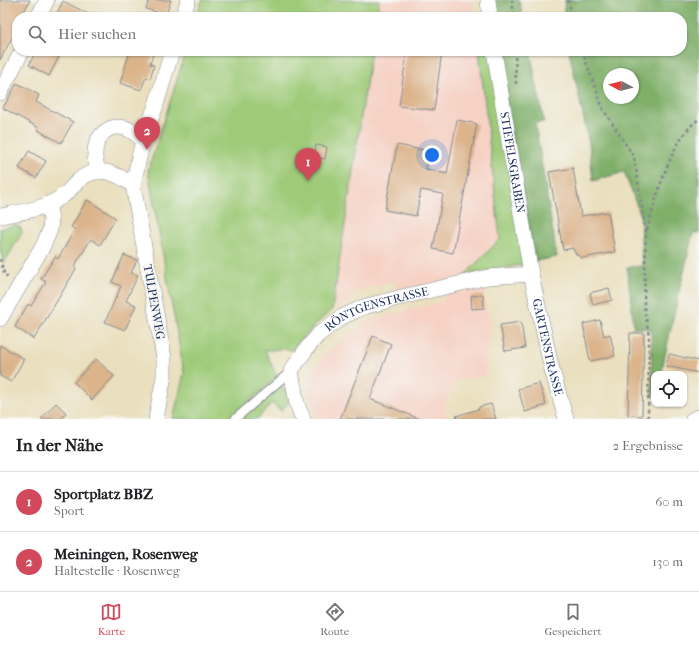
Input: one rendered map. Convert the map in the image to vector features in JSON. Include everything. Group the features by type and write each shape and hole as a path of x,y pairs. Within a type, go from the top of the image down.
{"street":[{"path":"40,12 46,0"},
{"path":"184,12 188,0"},
{"path":"488,0 489,12"},
{"path":"0,93 19,56"},
{"path":"0,216 24,212 48,204 64,195 80,179 90,174 106,172 118,175 133,185 143,140 155,108 171,56"},
{"name":"STIEFELSGRABEN","path":"495,56 531,274"},
{"path":"100,172 95,165 95,149 102,134 107,130 118,127 125,128 137,134 143,140"},
{"name":"TULPENWEG","path":"133,185 164,358 164,376 156,419"},
{"path":"0,319 42,248 50,230 51,219 48,204"},
{"name":"RÖNTGENSTRASSE","path":"291,371 306,348 318,335 340,318 363,307 488,278 531,274"},
{"name":"GARTENSTRASSE","path":"531,274 552,370 566,419"},
{"path":"291,371 298,404 303,419"},
{"path":"693,419 699,417"}],"lane":[{"path":"235,419 291,371"}],"path":[{"path":"512,0 513,12"},
{"path":"568,0 572,12"},
{"path":"584,56 603,109 634,157 646,232 644,306 649,336 648,419"},
{"path":"646,232 670,158 690,125 699,119"},
{"path":"0,259 5,276 11,275 22,282"}],"shaded area":[{"path":"379,0 473,0 474,12 378,12"},
{"path":"370,56 480,56 500,239 465,275 396,294 395,281 348,294 351,301 332,310"},
{"path":"484,289 486,307 491,321 485,376 457,380 448,395 444,408 447,419 318,419 308,388 311,386 310,380 312,374 315,367 329,350 348,335 359,329 368,320 445,301 443,293"}],"green space":[{"path":"202,0 379,0 378,12 198,12"},
{"path":"491,0 519,0 522,12 492,12"},
{"path":"565,0 699,0 699,233 693,233 662,370 664,371 652,371 651,329 634,328 627,267 642,266 640,214 624,172 593,181 589,143 570,56 687,56 687,12 564,12"},
{"path":"184,56 370,56 332,310 316,324 292,350 265,350 277,377 228,419 173,419 184,373 148,171"},
{"path":"480,56 498,56 536,261 465,275 500,239"},
{"path":"498,56 531,56 544,122 535,123 557,257 536,261"},
{"path":"15,225 21,228 22,233 4,263 0,249 0,229"},
{"path":"279,387 287,390 289,402 281,411 272,403 257,419 239,419 276,388"}],"building":[{"path":"0,0 30,0 24,12 12,12 12,37 0,60"},
{"path":"149,0 171,0 167,12 156,12 146,9"},
{"path":"63,1 84,12 58,12"},
{"path":"34,56 59,56 49,76 29,65"},
{"path":"128,56 152,56 150,64 154,65 150,79 146,77 141,90 120,83"},
{"path":"406,56 441,56 434,110 399,106"},
{"path":"17,83 39,95 36,102 73,122 61,143 38,130 39,128 3,108"},
{"path":"457,120 477,124 453,253 433,249 443,194 421,190 416,216 385,210 397,145 429,151 426,169 447,174"},
{"path":"316,145 327,147 325,159 314,157"},
{"path":"29,151 46,161 36,178 19,168"},
{"path":"573,168 581,216 608,212 615,252 582,258 577,255 572,248 563,250 549,172"},
{"path":"87,200 116,218 100,245 91,239 74,267 76,269 34,339 15,327 28,304 31,306 46,282 41,279 55,257 58,259 75,229 71,227"},
{"path":"124,255 137,260 131,273 138,275 126,301 136,305 125,330 105,322 121,286 112,282"},
{"path":"609,288 612,300 593,305 590,293"},
{"path":"483,295 484,308 472,309 471,296"},
{"path":"600,320 604,336 610,334 615,356 590,361 583,324"},
{"path":"521,322 525,348 505,351 500,325"},
{"path":"630,333 644,333 642,416 628,415"},
{"path":"373,336 391,344 370,399 420,419 340,419"},
{"path":"0,345 24,359 11,382 0,376"},
{"path":"669,354 699,361 699,373 666,366"},
{"path":"96,359 114,376 92,400 74,382"},
{"path":"539,383 546,405 525,412 518,389"},
{"path":"56,403 66,413 61,419 41,419"},
{"path":"491,404 496,419 457,419 456,416"}],"place":[{"name":"Meiningen, Rosenweg","path":"147,150"},
{"name":"Sportplatz BBZ","path":"308,181"}]}
